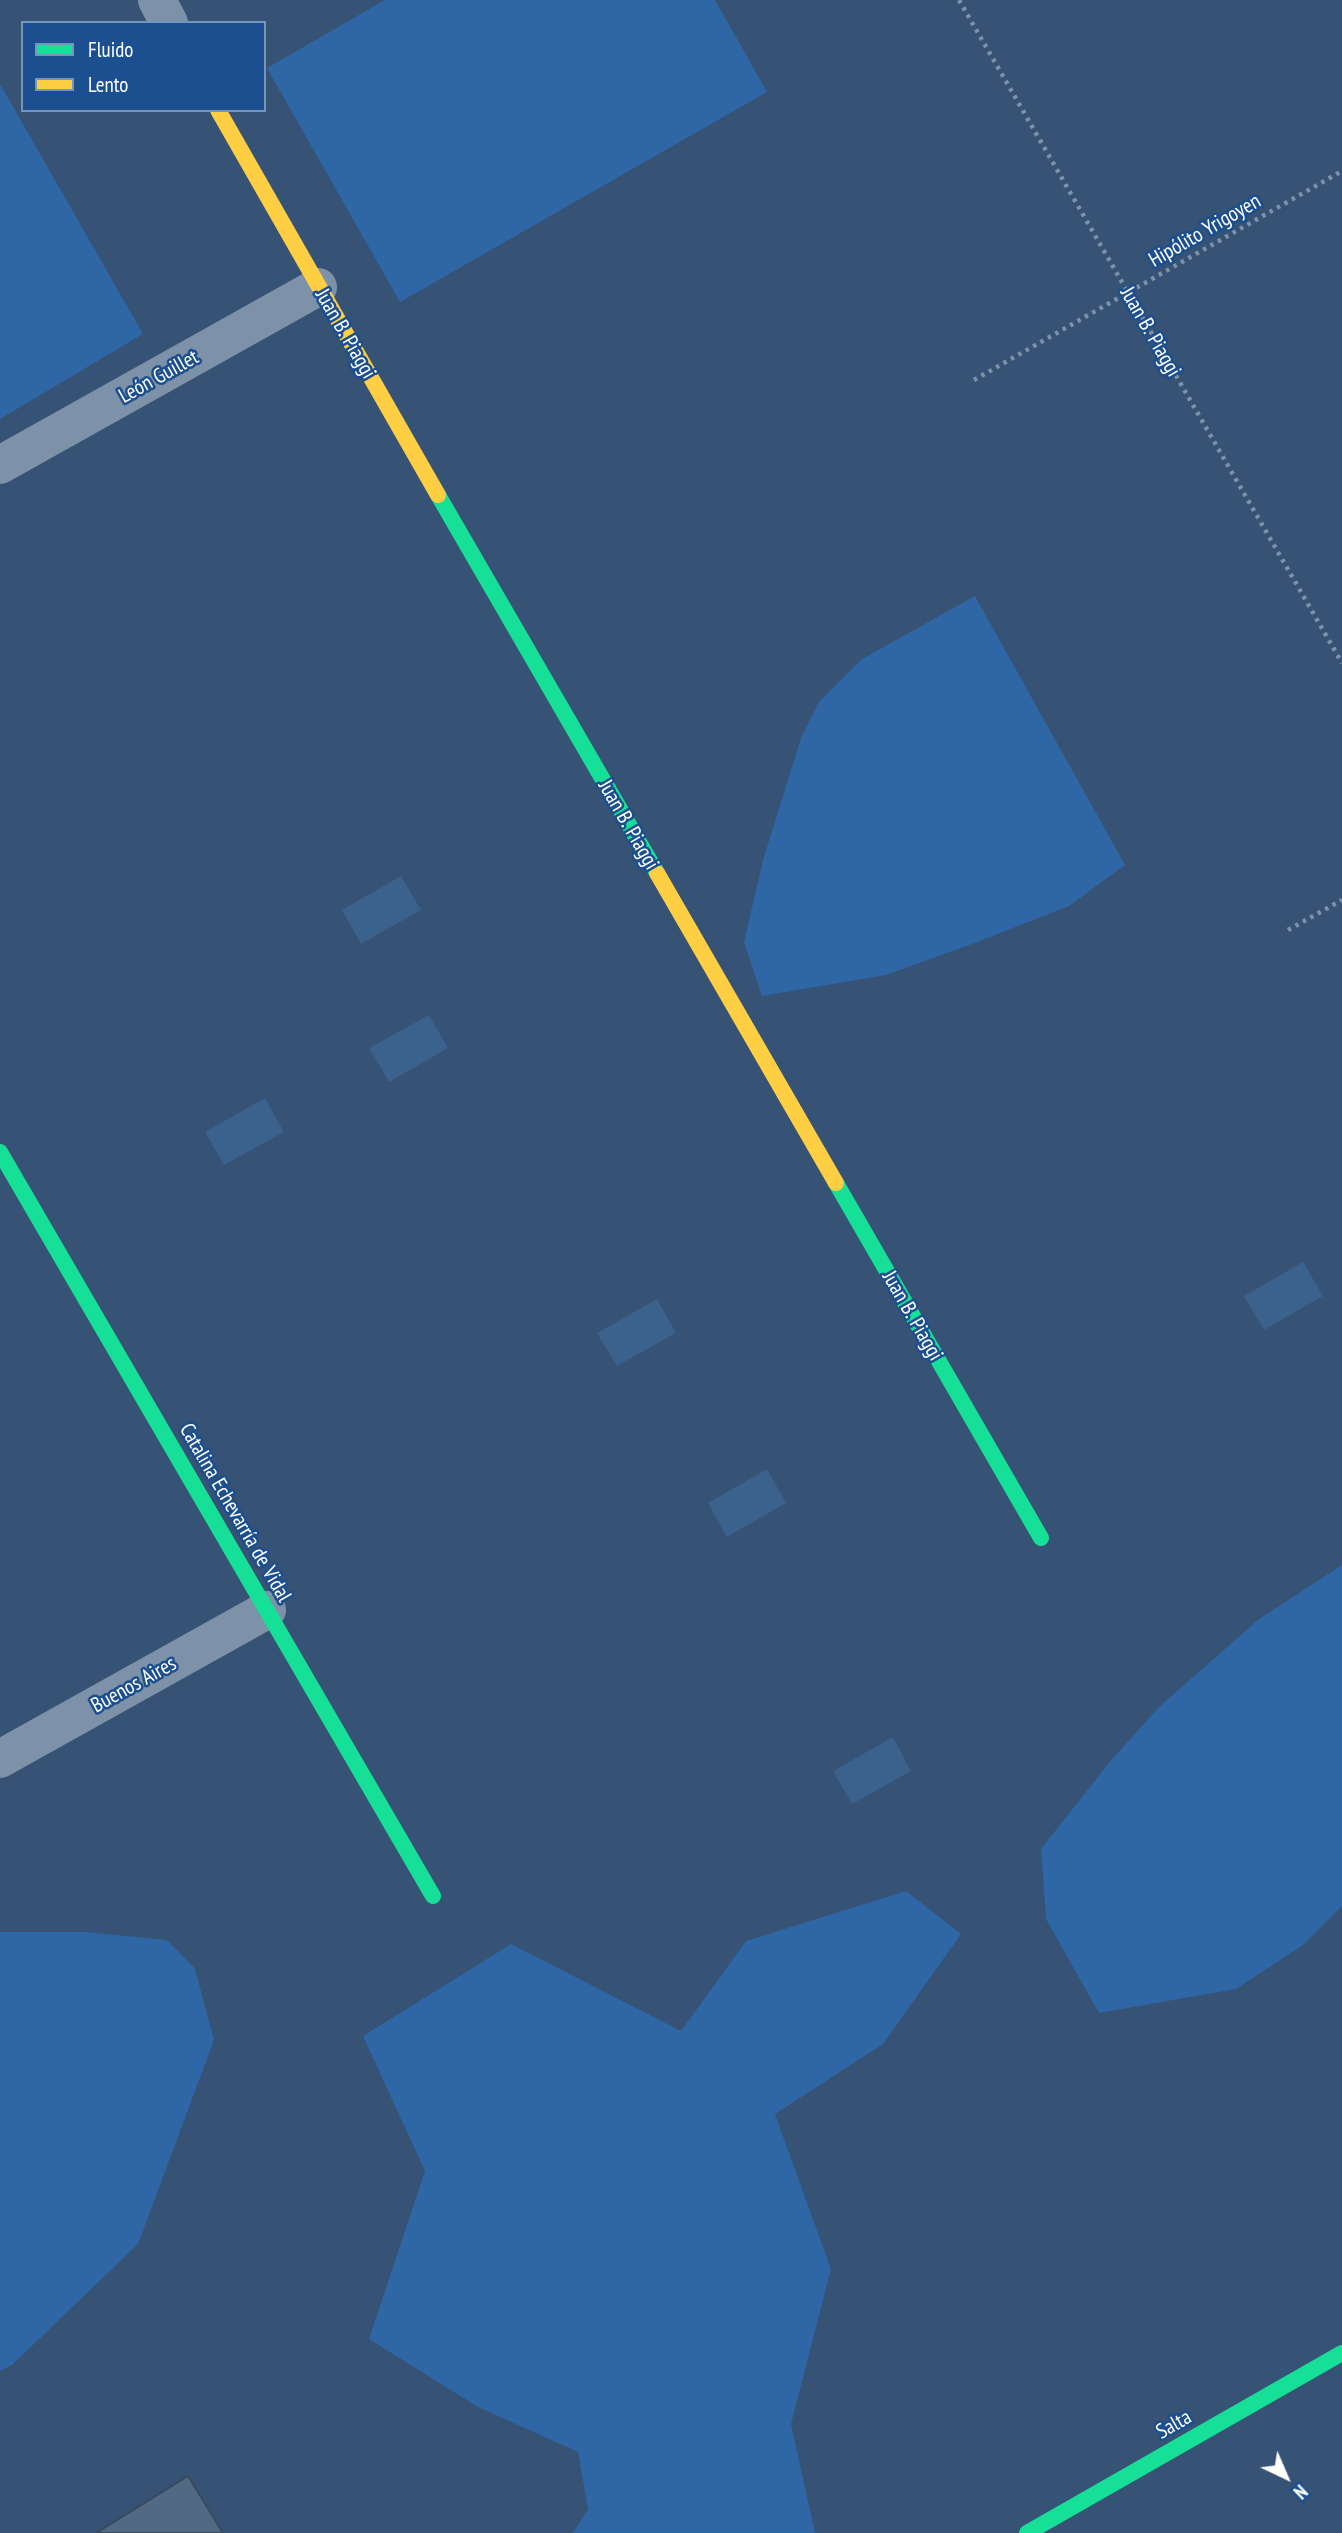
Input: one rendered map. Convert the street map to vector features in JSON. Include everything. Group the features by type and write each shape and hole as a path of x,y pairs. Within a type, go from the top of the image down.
{"street":[{"path":"157,0 168,21"},
{"name":"Juan B. Piaggi","path":"219,112 318,288 1041,1538"},
{"name":"León Guillet","path":"0,466 318,288"},
{"name":"Catalina Echevarría de Vidal","path":"0,1152 433,1896"},
{"name":"Buenos Aires","path":"0,1759 267,1610"},
{"name":"Salta","path":"1027,2533 1342,2353"}],"path":[{"name":"Juan B. Piaggi","path":"959,0 1342,663"},
{"name":"Hipólito Yrigoyen","path":"974,380 1342,171"},
{"path":"1288,930 1342,900"}],"shaded area":[{"path":"385,0 715,0 767,92 400,302 267,68"},
{"path":"0,84 143,334 0,419"},
{"path":"975,596 1125,865 1069,906 972,944 886,975 762,996 744,942 763,860 801,738 819,702 862,659"},
{"path":"401,876 421,910 361,944 342,910"},
{"path":"429,1015 448,1048 389,1082 369,1048"},
{"path":"265,1098 284,1132 224,1165 205,1132"},
{"path":"1303,1262 1323,1296 1264,1330 1244,1296"},
{"path":"657,1299 676,1333 617,1366 597,1333"},
{"path":"767,1469 786,1503 727,1537 708,1503"},
{"path":"1342,1565 1342,1906 1303,1945 1236,1989 1099,2013 1046,1919 1041,1849 1108,1764 1159,1707 1259,1619"},
{"path":"893,1737 911,1771 852,1804 833,1771"},
{"path":"906,1891 961,1934 883,2044 775,2114 831,2269 791,2424 815,2533 573,2533 588,2509 578,2452 478,2407 369,2339 425,2171 363,2036 511,1944 681,2031 746,1941"},
{"path":"0,1932 85,1932 167,1940 195,1969 214,2040 138,2244 12,2365 0,2371"}],"building":[{"path":"188,2476 223,2533 96,2533"}],"traffic: fast":[{"path":"438,495 657,873"},
{"path":"0,1152 433,1896"},
{"path":"836,1183 1041,1538"},
{"path":"1027,2533 1342,2353"}],"traffic: slow":[{"path":"219,112 438,495"},
{"path":"657,873 836,1183"}]}
